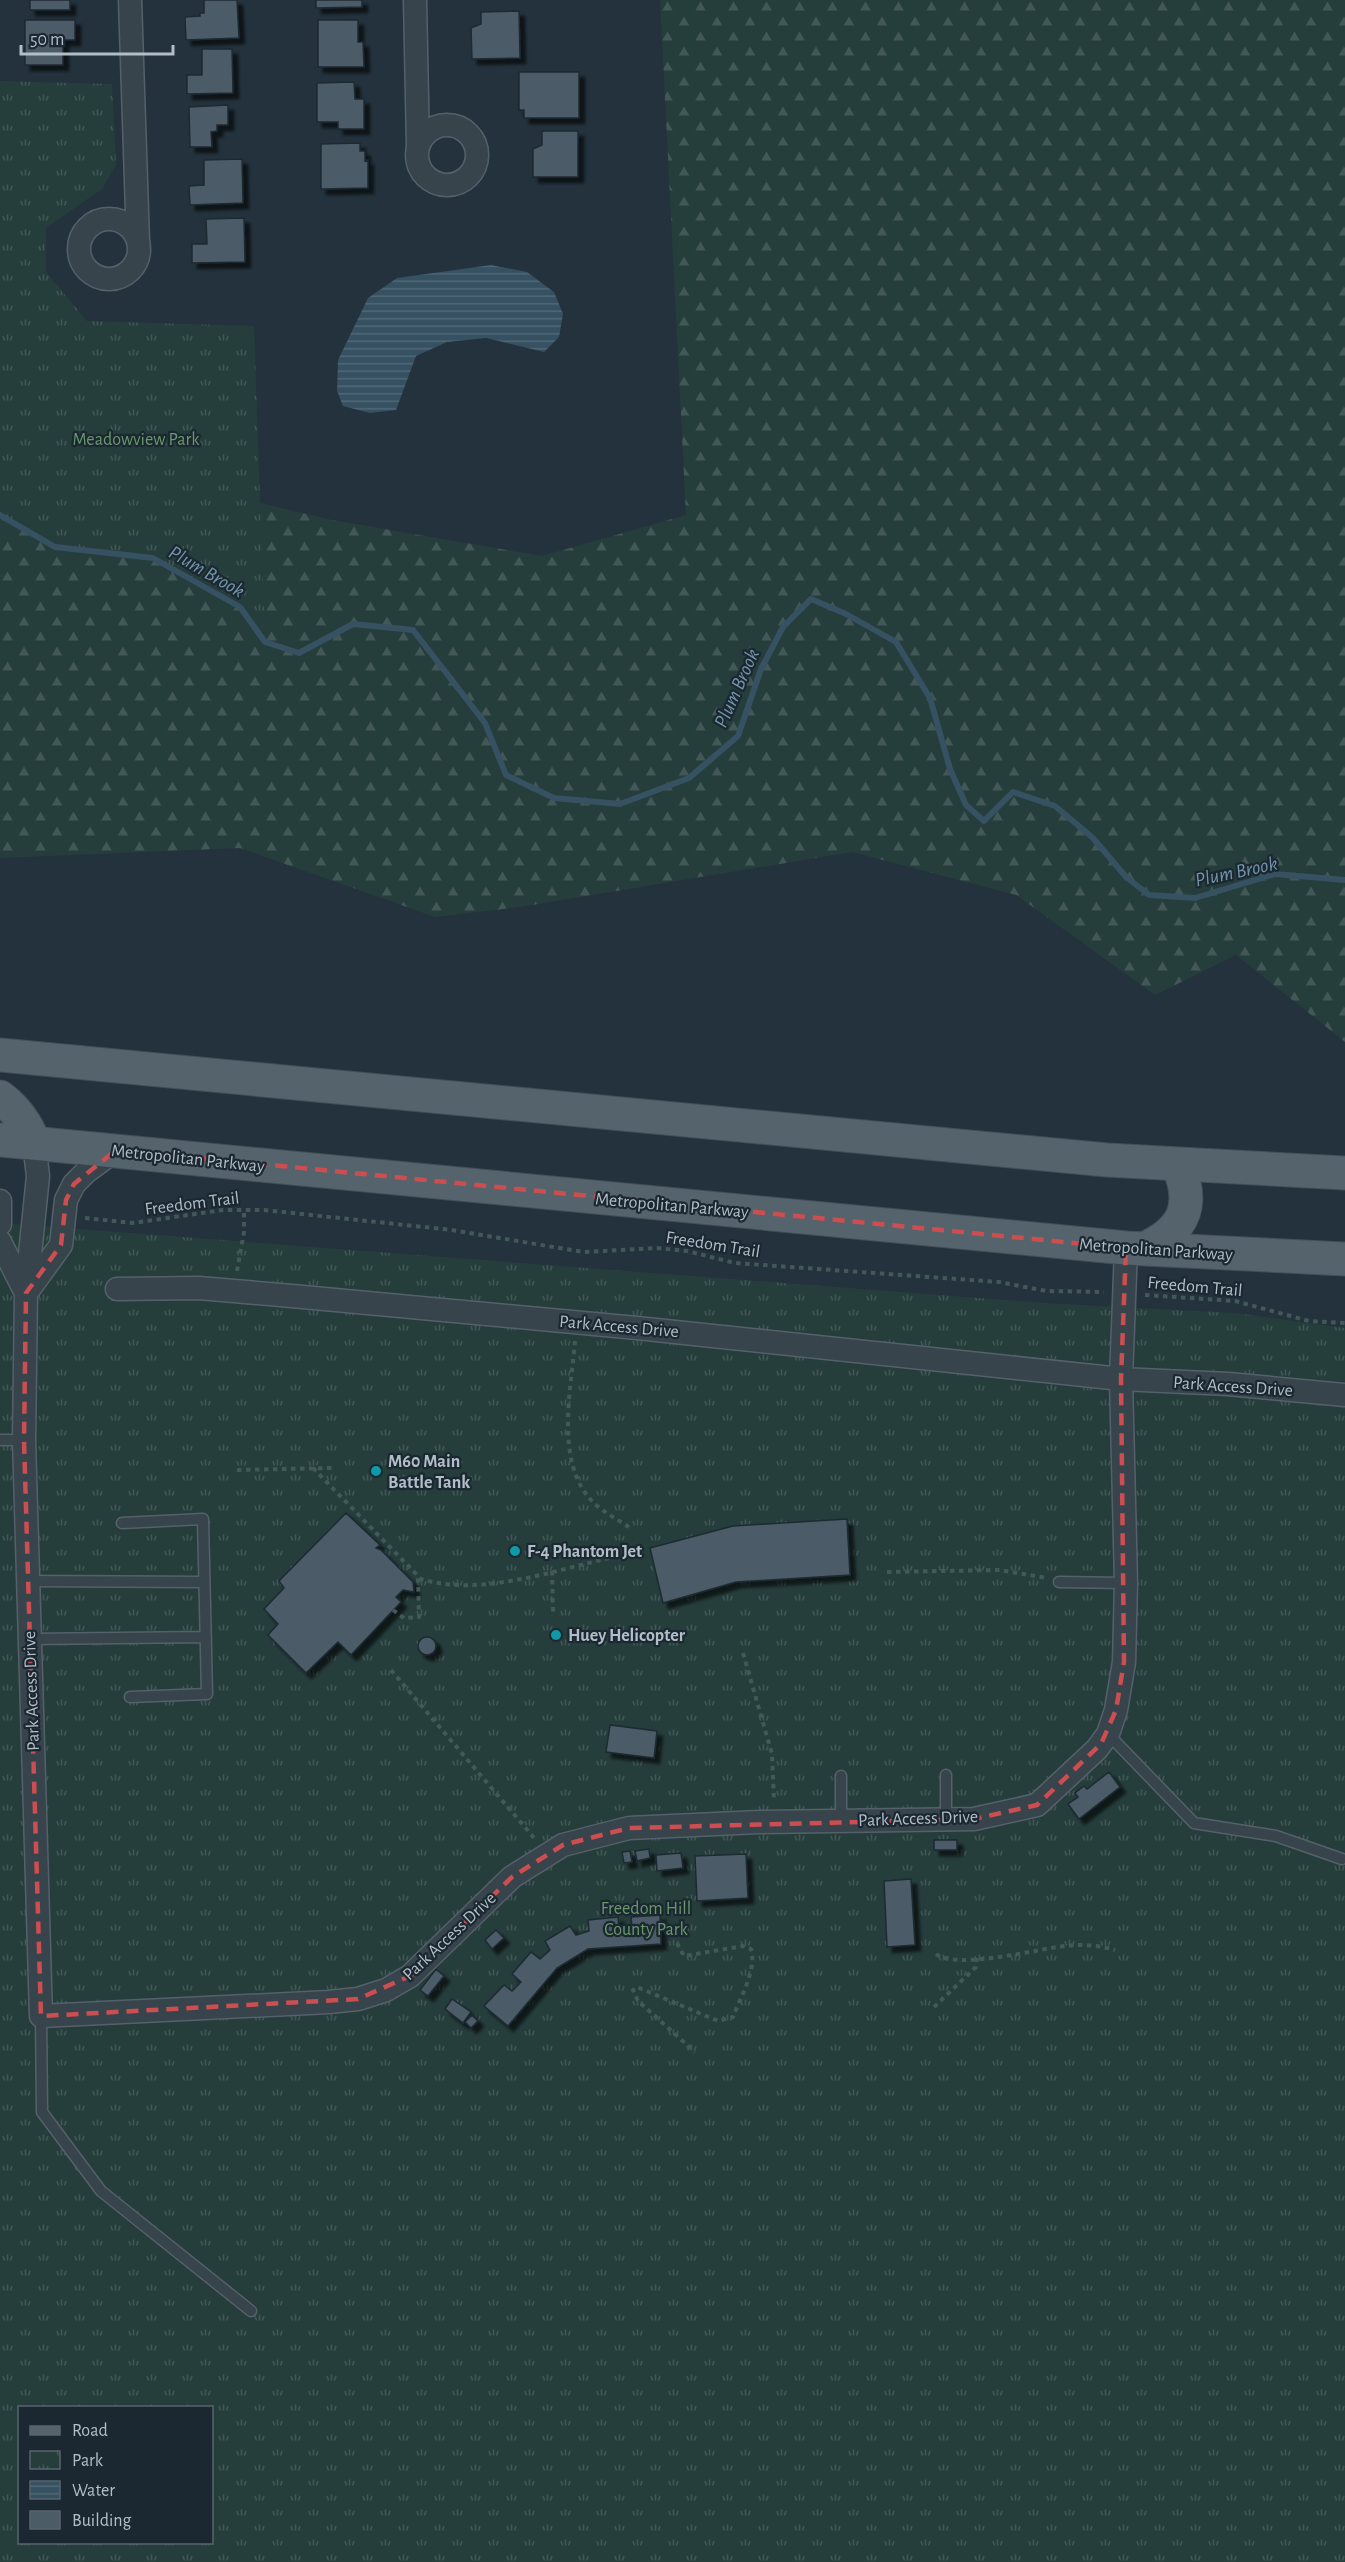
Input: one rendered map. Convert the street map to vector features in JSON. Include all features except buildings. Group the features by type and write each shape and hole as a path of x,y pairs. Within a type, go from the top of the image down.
{"main road":[{"path":"0,1055 1178,1165 1345,1173"},
{"path":"0,1097 21,1117 29,1128 34,1143"},
{"name":"Metropolitan Parkway","path":"0,1140 1135,1249 1345,1259"},
{"path":"1135,1249 1165,1239 1176,1229 1182,1216 1185,1192 1178,1165"}],"street":[{"path":"130,0 137,192 136,262 128,271 113,279 94,275 81,260 81,240 92,225 109,219 124,208 137,192"},
{"path":"415,0 419,104 417,156 424,174 441,184 460,181 474,168 476,148 466,132 431,116 419,104"},
{"path":"418,146 430,130 448,125"},
{"path":"109,219 129,226 138,242"},
{"name":"Park Access Drive","path":"34,1143 38,1176 26,1293 24,1440 41,2016 358,1999 386,1990 410,1976 513,1877 563,1845 629,1828 775,1822 974,1819 1037,1805 1097,1749 1108,1734 1116,1710 1124,1662 1126,1584 1121,1379 1123,1293 1135,1249"},
{"path":"26,1293 62,1245 66,1200 74,1184 116,1150"},
{"path":"0,1201 0,1224"},
{"name":"Park Access Drive","path":"0,1242 26,1293"},
{"name":"Park Access Drive","path":"117,1289 199,1288 578,1322 1121,1379 1228,1384 1345,1395"}],"lane":[{"path":"0,1440 24,1440"},
{"path":"122,1523 203,1519 207,1694 130,1697"},
{"path":"28,1581 204,1582"},
{"path":"1059,1582 1126,1584"},
{"path":"30,1639 206,1637"},
{"path":"1108,1734 1194,1823 1276,1836 1342,1859"},
{"path":"946,1775 946,1819"},
{"path":"841,1776 841,1821"},
{"path":"41,2016 42,2112 101,2191 251,2311"}],"path":[{"name":"Freedom Trail","path":"76,1217 132,1223 200,1212 244,1209 452,1230 583,1252 657,1248 687,1251 735,1263 999,1282 1046,1291 1123,1293 1235,1301 1309,1321 1345,1323"},
{"path":"233,1291 242,1249 244,1209"},
{"path":"578,1322 571,1393 569,1452 573,1472 592,1502 629,1527"},
{"path":"313,1468 418,1576 428,1581 449,1584 507,1582 609,1558"},
{"path":"237,1470 332,1468"},
{"path":"887,1572 1000,1570 1059,1582"},
{"path":"552,1571 553,1613"},
{"path":"393,1610 404,1618 419,1617 418,1576"},
{"path":"743,1653 772,1755 775,1822"},
{"path":"391,1670 541,1846"},
{"path":"677,1943 684,1956 743,1946 751,1949 752,1955 750,1972 733,2017 726,2021 718,2021 651,1991 637,1987 633,1990 638,2001 695,2052"},
{"path":"936,1954 942,1958 977,1958 1010,1956 1066,1946 1098,1945 1115,1950"},
{"path":"934,2007 976,1967 977,1958"}],"highlighted area":[{"path":"116,1150 1126,1248 1121,1379 1124,1662 1116,1710 1101,1744 1037,1805 974,1819 629,1828 563,1845 512,1877 410,1976 358,1999 41,2016 24,1440 26,1293 61,1245 66,1200 74,1184"}],"green space":[{"path":"660,0 1345,0 1345,1042 1236,955 1155,995 1016,895 852,852 520,907 435,917 240,848 0,858 0,410 67,457 332,520 542,556 686,515"},
{"name":"Meadowview Park","path":"0,81 112,84 116,165 102,189 46,228 46,272 87,321 254,326 265,642 240,607 153,558 55,547 0,515"},
{"name":"Freedom Hill County Park","path":"0,1223 1045,1303 1236,1313 1345,1328 1345,2562 0,2562"}],"water":[{"path":"491,265 527,272 554,292 563,314 559,337 544,352 486,338 447,342 416,356 396,410 370,413 343,406 337,391 338,360 368,298 397,278"}],"waterway":[{"name":"Plum Brook","path":"0,515 55,547 153,558 240,607 265,642 299,653 353,624 413,630 485,723 506,775 554,798 620,804 689,778 738,736 761,669 783,627 811,599 846,614 896,642 930,698 950,769 966,805 984,821 1013,792 1055,806 1093,838 1126,877 1149,895 1195,898 1275,874 1345,880"}],"place":[{"name":"M60 Main Battle Tank","path":"376,1471"},
{"name":"F-4 Phantom Jet","path":"515,1551"},
{"name":"Huey Helicopter","path":"556,1635"}]}
